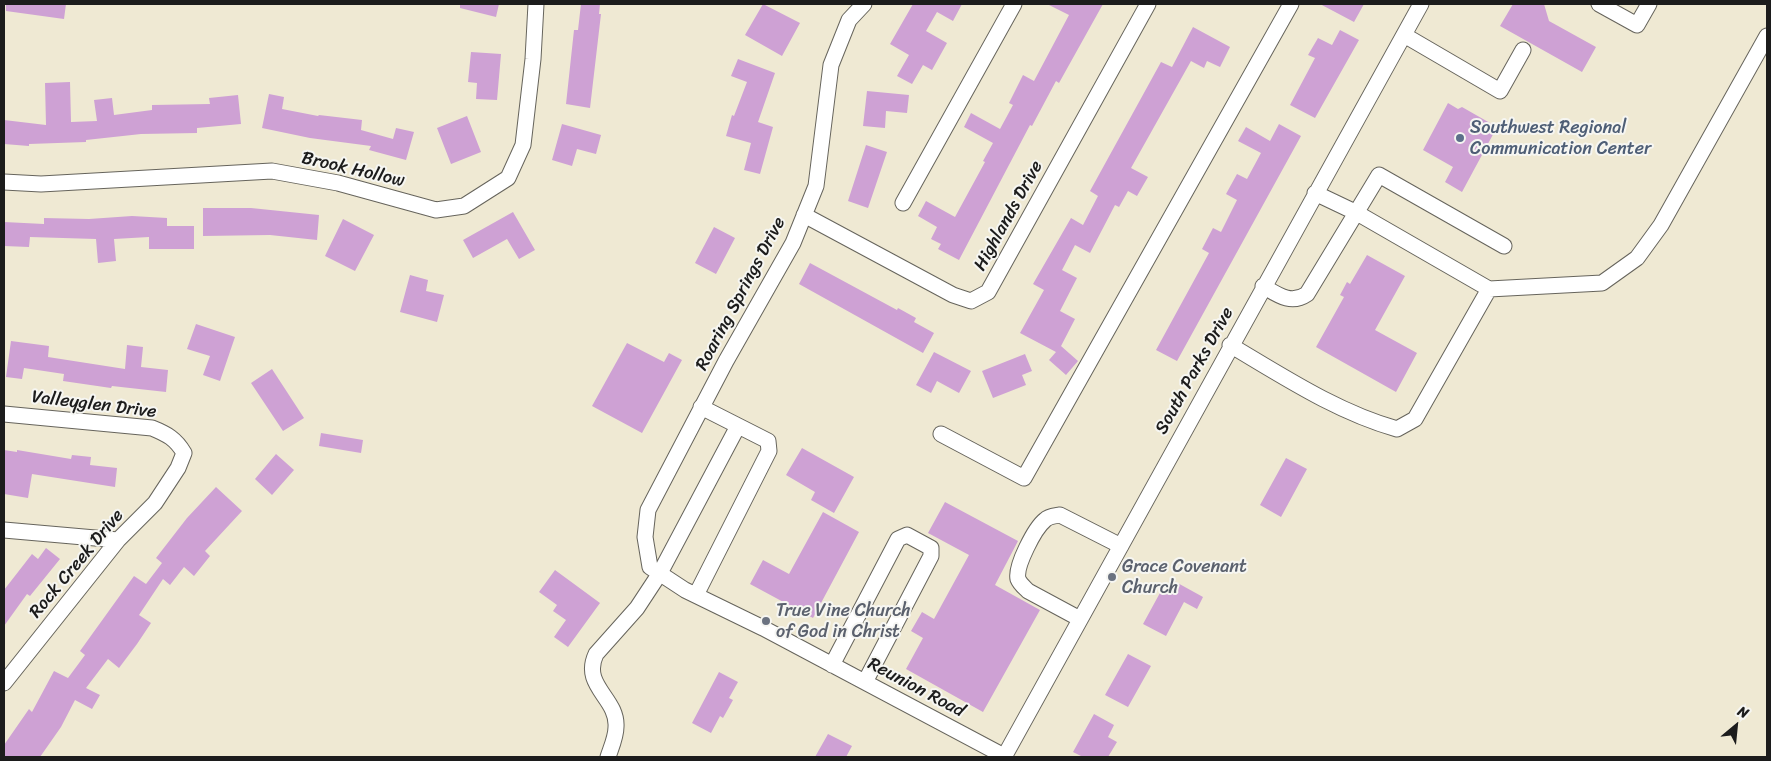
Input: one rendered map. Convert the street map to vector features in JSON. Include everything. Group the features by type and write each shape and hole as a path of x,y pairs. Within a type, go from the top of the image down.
{"street":[{"name":"Brook Hollow","path":"4,182 41,184 272,171 338,183 436,210 464,206 508,178 523,146 533,59 536,4"},
{"name":"Roaring Springs Drive","path":"648,510 701,407 793,243 816,186 831,65 849,20 864,4"},
{"path":"903,203 1014,4"},
{"name":"Highlands Drive","path":"804,215 953,295 972,301 988,292 1148,4"},
{"path":"941,434 1024,478 1291,4"},
{"name":"South Parks Drive","path":"1004,757 1230,345 1421,4"},
{"path":"1598,4 1637,25 1648,4"},
{"path":"1404,35 1500,91 1523,50"},
{"path":"1316,193 1357,213 1489,289 1602,283 1638,258 1661,225 1767,36"},
{"path":"1263,286 1287,299 1294,300 1306,294 1379,175 1504,246"},
{"path":"1230,345 1306,390 1364,420 1397,429 1414,419 1489,289"},
{"path":"696,595 769,451 768,441 701,407"},
{"name":"Valleyglen Drive","path":"4,414 152,428 167,434 178,442 184,453 178,468"},
{"path":"608,757 617,726 615,717 592,677 592,663 596,654 636,608 660,573 738,426"},
{"name":"Rock Creek Drive","path":"4,683 118,540 155,503 178,468"},
{"name":"Reunion Road","path":"648,510 644,536 650,567 696,595 865,682 1004,757"},
{"path":"1080,619 1028,591 1018,578 1020,562 1039,528 1051,516 1060,515 1068,517 1121,546"},
{"path":"4,530 118,540"},
{"path":"832,665 898,539 907,535 931,548 932,556 865,682"}],"building":[{"path":"6,4 66,4 64,19 6,11"},
{"path":"460,4 499,4 496,17 460,8"},
{"path":"581,4 600,4 599,14 601,14 590,108 566,104 574,30 578,30"},
{"path":"763,4 800,23 782,56 745,35"},
{"path":"913,4 962,4 953,21 937,12 926,31 947,43 932,70 923,65 912,84 897,76 909,55 890,44"},
{"path":"1047,4 1103,4 1059,83 1056,81 1032,126 1030,125 959,260 938,249 941,244 931,239 937,227 918,216 926,201 955,217 985,162 983,161 993,143 964,127 971,113 1000,129 1013,105 1009,103 1023,75 1034,81 1069,15"},
{"path":"1320,4 1364,4 1354,22"},
{"path":"1513,4 1544,4 1549,21 1596,47 1582,72 1500,26"},
{"path":"1193,27 1230,47 1220,67 1207,61 1204,68 1191,61 1131,168 1148,177 1137,196 1128,191 1119,207 1115,205 1090,253 1075,245 1062,270 1077,278 1060,311 1075,319 1061,346 1078,361 1066,375 1049,360 1056,352 1020,333 1044,290 1033,284 1071,218 1083,225 1098,196 1090,191 1161,62 1172,67"},
{"path":"1340,30 1359,40 1315,118 1290,105 1315,58 1308,55 1318,38 1332,45"},
{"path":"471,52 501,54 497,100 476,99 477,83 468,82"},
{"path":"738,59 775,73 758,122 773,127 760,174 744,170 751,143 726,136 732,115 734,116 747,82 731,76"},
{"path":"70,82 71,122 97,121 94,100 112,98 114,115 152,110 152,105 210,104 209,98 238,95 241,124 197,128 197,133 141,134 86,140 86,142 29,144 29,146 4,144 4,120 46,125 45,83"},
{"path":"867,91 909,95 907,113 886,111 885,128 863,126"},
{"path":"269,94 284,97 282,109 318,116 362,120 361,130 393,139 396,128 414,132 406,160 369,150 371,146 310,138 262,128"},
{"name":"Southwest Regional Communication Center","path":"1448,103 1458,109 1462,107 1497,127 1462,192 1445,182 1453,167 1423,150"},
{"path":"467,116 481,152 451,164 437,128"},
{"path":"562,124 601,135 596,154 577,149 572,166 552,160"},
{"path":"1279,124 1301,136 1177,361 1156,350 1209,253 1202,249 1213,228 1221,232 1237,200 1226,194 1237,174 1247,179 1261,153 1238,141 1246,127 1270,141"},
{"path":"866,145 887,152 868,208 848,201"},
{"path":"203,208 251,208 319,215 317,240 270,235 203,236"},
{"path":"513,212 535,250 519,259 507,239 473,258 463,240"},
{"path":"132,216 167,218 167,226 194,226 194,249 149,249 149,237 114,239 116,261 98,263 96,239 30,237 29,247 4,246 4,222 44,224 44,218 89,219"},
{"path":"343,219 374,235 355,271 325,256"},
{"path":"714,227 735,238 716,274 695,263"},
{"path":"1367,255 1405,276 1375,330 1417,353 1396,392 1316,347 1344,297 1340,295 1347,282 1350,284"},
{"path":"810,263 897,310 898,308 916,318 914,322 934,333 923,353 799,284"},
{"path":"410,275 428,280 426,291 444,295 437,322 400,312"},
{"path":"196,324 235,337 220,381 203,375 210,356 187,349"},
{"path":"11,341 49,346 48,357 125,369 127,345 143,347 141,367 168,370 166,392 112,386 111,388 63,381 64,374 24,368 22,379 6,377"},
{"path":"627,343 664,362 669,353 682,360 642,433 592,406"},
{"path":"934,352 971,371 959,393 937,381 931,393 916,385"},
{"path":"1025,354 1032,371 1022,375 1026,385 993,398 982,371"},
{"path":"272,369 304,418 283,431 251,383"},
{"path":"321,433 363,440 361,453 319,446"},
{"path":"802,448 854,477 834,513 811,500 815,492 786,475"},
{"path":"4,450 17,452 17,450 71,459 72,455 91,457 90,465 117,468 115,487 32,474 28,498 4,494"},
{"path":"276,454 294,470 272,495 255,479"},
{"path":"1286,458 1307,469 1281,517 1260,505"},
{"path":"216,487 242,511 205,551 210,556 194,576 184,567 170,585 163,579 139,615 151,623 137,644 119,668 108,659 86,688 100,695 92,709 75,700 61,727 40,757 4,757 4,745 29,709 32,712 54,671 68,678 85,655 80,651 134,576 146,584 162,563 156,558 187,518"},
{"path":"945,502 1018,541 995,585 1040,610 983,712 906,669 923,638 911,631 922,612 934,619 969,555 928,533"},
{"path":"823,512 859,532 813,618 750,584 763,560 789,574"},
{"path":"46,548 60,559 30,596 27,594 4,626 4,590 32,554 38,559"},
{"path":"555,570 600,603 568,647 554,637 566,620 553,611 557,605 539,592"},
{"path":"1174,581 1203,597 1197,609 1184,602 1166,636 1143,624 1161,591 1167,594"},
{"path":"1128,654 1151,666 1128,707 1105,695"},
{"path":"719,672 738,682 729,698 733,700 723,718 720,716 711,733 692,723"},
{"path":"1094,714 1114,725 1108,737 1117,742 1108,757 1083,757 1073,752"},
{"path":"828,734 852,746 846,757 815,757"}],"place":[{"name":"Southwest Regional Communication Center","path":"1460,138"},
{"name":"Grace Covenant Church","path":"1112,577"},
{"name":"True Vine Church of God in Christ","path":"766,621"}]}
